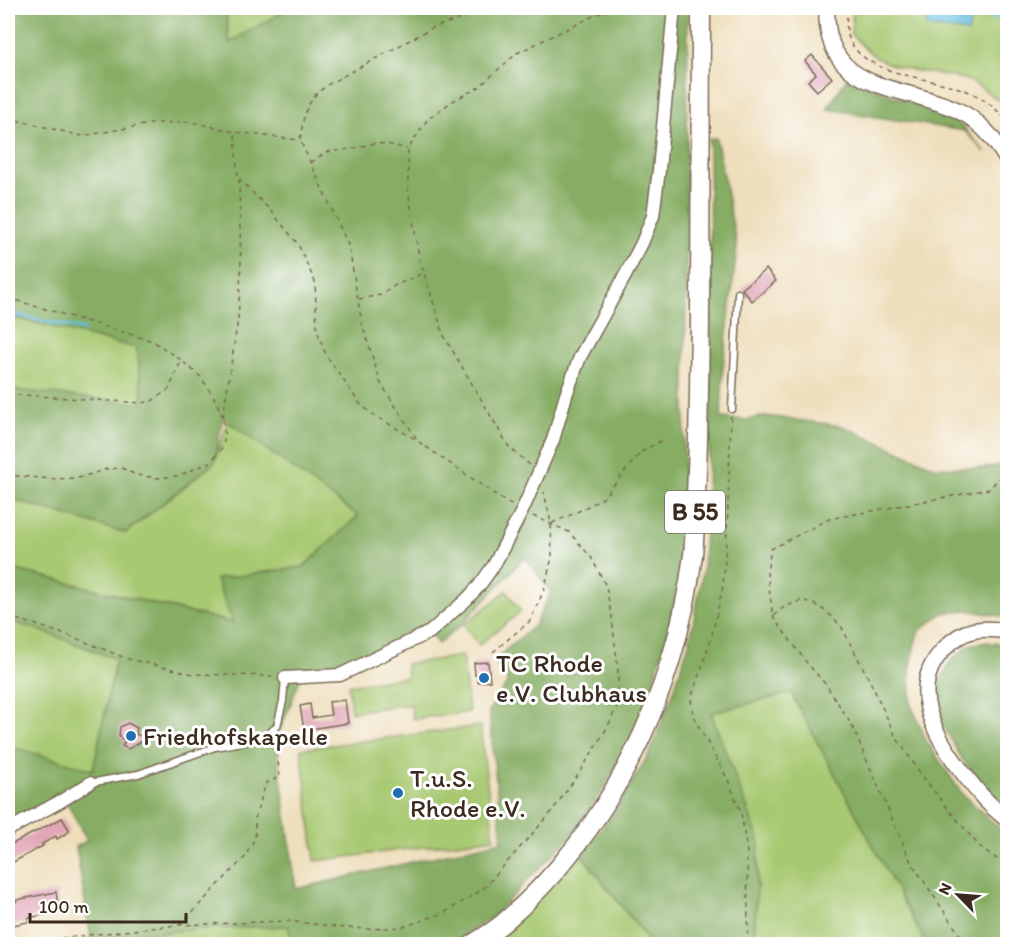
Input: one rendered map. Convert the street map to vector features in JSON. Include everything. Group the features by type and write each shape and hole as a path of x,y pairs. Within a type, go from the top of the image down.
{"main road":[{"name":"B 55","path":"473,945 501,925 541,887 578,844 608,800 637,749 658,698 678,636 693,552 697,465 701,8"}],"street":[{"path":"285,678 340,675 430,632 479,586 494,565 539,473 580,357 626,274 653,216 674,8"},
{"path":"827,8 828,33 843,63 866,80 937,102 972,118 988,133 1008,161"},
{"path":"1008,631 979,629 970,631 948,644 936,658 927,681 926,691 927,710 950,756 990,806 1008,820"},
{"path":"8,830 90,783"}],"lane":[{"path":"732,409 738,293"},
{"path":"90,783 138,774 215,747 264,738 278,726 285,678"}],"path":[{"path":"419,441 381,384 362,324 349,247 300,140 304,116 315,94 327,84 432,28 494,8"},
{"path":"493,651 530,621 544,590 552,557 551,523 539,473 509,447 444,336 419,257 408,189 408,149 427,120 451,102 479,87 517,53 610,8"},
{"path":"847,8 848,36 858,50 872,63 913,78 958,88 978,96 990,103 1008,122"},
{"path":"8,118 82,136 156,123 192,122 235,132 300,140"},
{"path":"8,475 51,479 79,477 108,469 122,468 136,475 158,478 177,476 209,463 220,450 225,438 223,417 238,319 241,271 239,179 235,132"},
{"path":"310,162 327,152 376,143 408,149"},
{"path":"8,944 179,925 288,921 345,928 403,927 444,913 483,890 550,814 580,772 607,728 618,704 618,671 612,618 606,586 591,557 569,532 503,500 419,441 375,416 360,404 326,355 317,330 315,282 298,244 271,211 239,179"},
{"path":"358,299 381,295 394,286 424,273"},
{"path":"8,298 153,341 182,360 201,377 223,417"},
{"path":"8,394 142,403 152,401 169,389 182,360"},
{"path":"732,409 723,586 711,639 692,699 693,716 728,780 741,812 747,852 747,945"},
{"path":"551,523 603,498 641,452 664,439"},
{"path":"966,945 911,862 851,724 827,686 773,617 767,573 771,549 829,519 989,489 1008,468"},
{"path":"773,617 784,607 802,600 827,612 841,626 896,737 949,810 974,840 986,852 1008,865"},
{"path":"8,617 65,634 128,659 193,674 285,678"},
{"path":"179,925 245,856 255,838 255,818 266,783 280,777 274,730"}],"green space":[{"path":"8,8 226,8 229,43 289,8 688,8 685,406 681,562 669,630 650,691 633,735 603,790 568,839 493,916 450,944 293,944 288,926 194,929 91,940 76,847 87,841 63,794 8,820 8,746 93,770 116,659 34,628 8,621 8,568 233,623 216,579 303,567 358,516 223,418 214,463 125,533 11,499 8,504 8,389 143,404 137,348 8,316","holes":["525,557 551,592 534,626 494,660 508,682 489,711 502,841 296,889 276,741 303,672 339,671 426,628 438,644 460,626"]},
{"path":"226,8 289,8 229,43"},
{"path":"853,8 1007,8 1007,107 984,89 969,81 900,67 875,57 851,34"},
{"path":"847,78 956,120 985,152 965,131 827,109"},
{"path":"716,138 737,247 723,369 721,418 747,420 766,416 842,426 935,467 984,468 1007,464 1007,617 967,610 943,613 919,631 910,671 911,705 927,742 962,794 1007,835 1007,944 926,944 791,693 711,713 759,840 754,944 651,944 582,855 617,808 649,754 670,702 690,640 703,571 711,404 709,139"},
{"path":"8,316 137,348 143,405 8,389"},
{"path":"228,421 359,516 303,567 216,579 234,623 8,568 8,504 11,499 126,533 214,463"},
{"path":"506,591 521,611 479,645 464,625"},
{"path":"8,621 34,628 116,659 93,770 8,746"},
{"path":"987,642 1007,645 1007,810 962,759 942,724 938,687 949,663 969,645"},
{"path":"462,656 469,712 413,719 411,704 351,712 348,685 407,677 406,664"},
{"path":"791,693 926,944 754,944 759,840 711,713"},
{"name":"T.u.S. Rhode e.V.","path":"480,726 494,838 315,861 301,749"},
{"path":"582,855 651,944 487,944 509,929"},
{"path":"288,926 293,944 54,944 194,929"}],"water":[{"path":"949,8 966,8 970,13 969,32 928,27 924,17"}],"building":[{"path":"812,55 832,78 817,91 808,81 816,74 805,61"},
{"path":"766,269 776,281 752,301 742,289"},
{"name":"TC Rhode e.V. Clubhaus","path":"488,662 490,681 478,682 474,663"},
{"path":"345,700 348,723 304,730 300,706 310,704 312,718 331,715 329,702"},
{"name":"Friedhofskapelle","path":"128,723 137,728 136,735 153,735 128,749 122,746 125,741 119,737 120,727"},
{"path":"62,818 70,831 57,839 56,836 42,844 43,846 8,865 10,845"},
{"path":"56,892 58,905 46,907 48,914 28,918 28,922 8,926 8,904 16,900"}],"waterway":[{"path":"983,16 1008,20"},
{"path":"8,313 84,330"}],"place":[{"name":"TC Rhode e.V. Clubhaus","path":"484,678"},
{"name":"Friedhofskapelle","path":"131,736"},
{"name":"T.u.S. Rhode e.V.","path":"398,793"}]}
